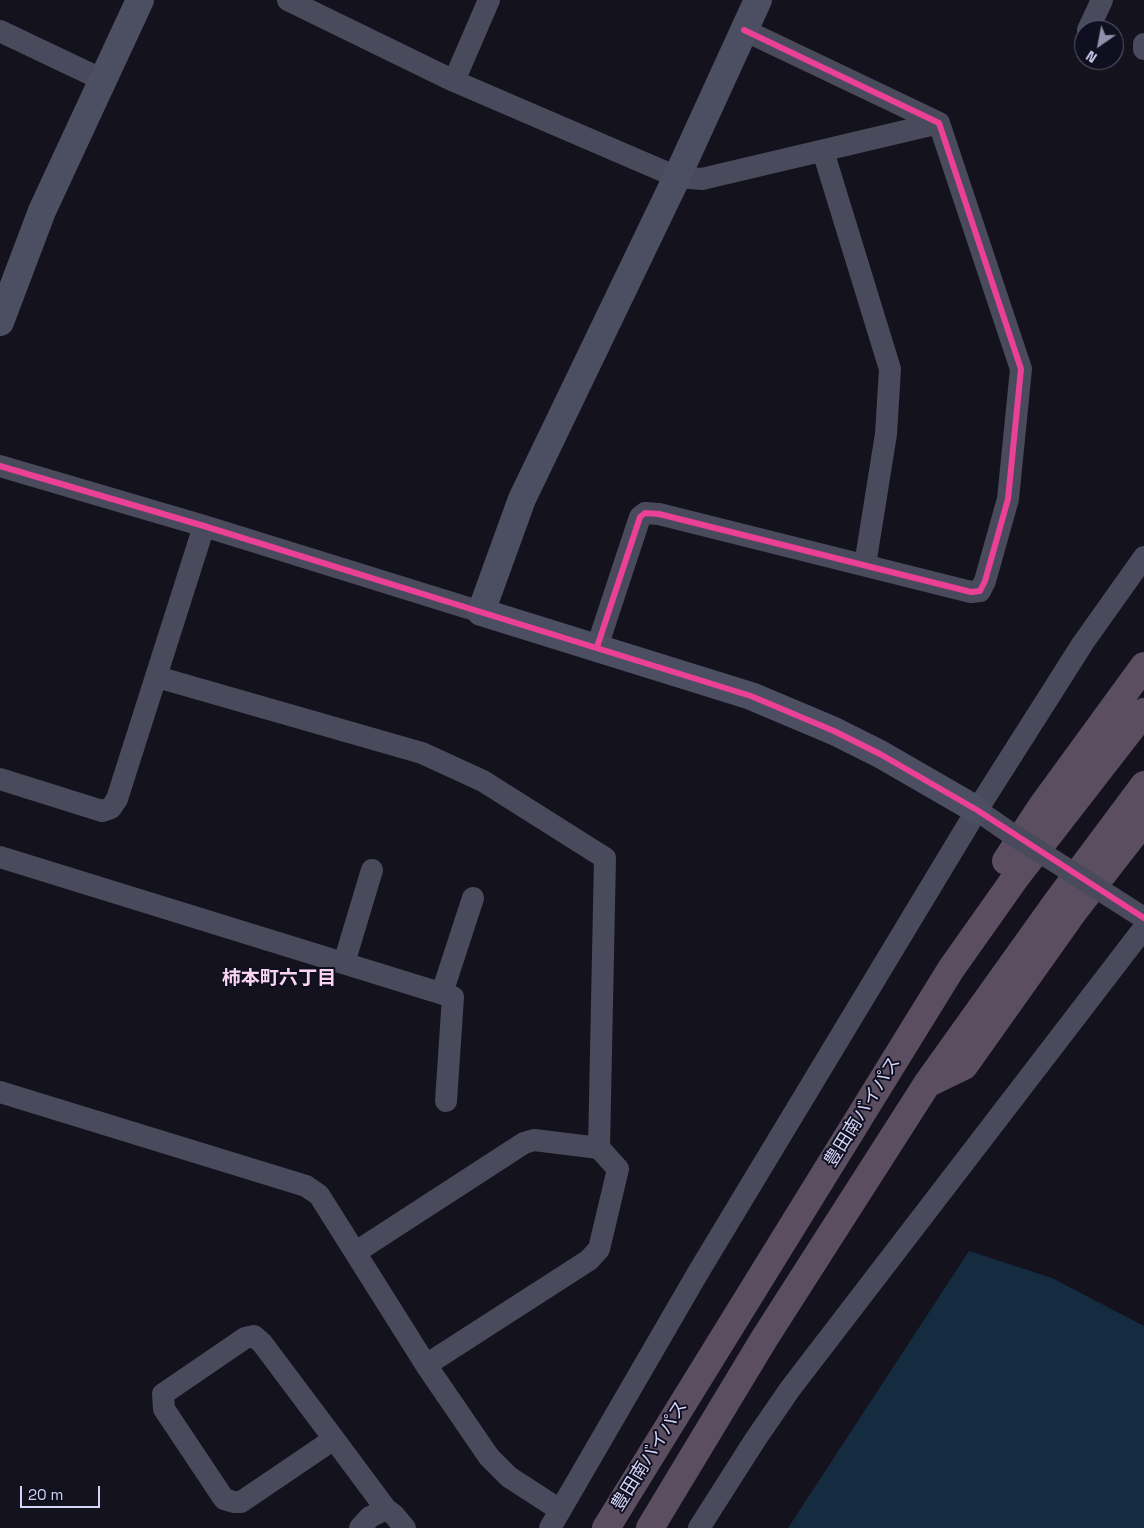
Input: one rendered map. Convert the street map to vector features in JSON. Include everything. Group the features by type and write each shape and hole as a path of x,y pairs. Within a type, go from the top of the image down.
{"highway":[{"path":"951,969 1001,870 1042,806 1144,666"},
{"name":"豊田南バイパス","path":"606,1528 951,969 1016,877 1144,712"},
{"name":"豊田南バイパス","path":"650,1528 764,1339 927,1084 1057,902 1144,785"},
{"path":"927,1084 964,1066 1074,911 1144,821"}],"street":[{"path":"0,322 42,211 140,0"},
{"path":"288,0 454,81 677,177 702,180 940,123"},
{"path":"454,81 488,0"},
{"path":"481,612 522,499 677,177 758,0"},
{"path":"1093,20 1102,0"},
{"path":"597,647 640,517 645,513 659,514 971,592 980,591 986,581 1008,499 1021,369 940,123 744,30"},
{"path":"0,31 103,80"},
{"path":"1144,44 1144,49"},
{"path":"822,150 890,369 886,434 865,565"},
{"path":"0,466 204,526 751,696 834,731 880,754 976,810 1144,918"},
{"path":"0,779 102,811 111,808 117,799 158,677 204,526"},
{"path":"0,1092 306,1186 319,1195 426,1365 489,1457 555,1519 699,1271 976,810 1083,643 1144,557"},
{"path":"158,677 422,753 483,781 605,858 599,1148"},
{"path":"0,857 453,997 446,1101"},
{"path":"344,963 372,870"},
{"path":"442,994 473,898"},
{"path":"699,1528 755,1440 790,1390 1144,928"},
{"path":"356,1252 524,1143 534,1140 599,1148 618,1169 599,1249 589,1260 426,1365"},
{"path":"334,1438 241,1502 234,1502 224,1499 164,1409 163,1394 245,1338 254,1336 262,1343 334,1438 386,1509 394,1515 404,1528"},
{"path":"360,1528 370,1517 386,1509"}],"water":[{"path":"969,1251 1052,1278 1144,1326 1144,1528 788,1528"}],"cycle path":[{"path":"597,647 640,517 645,513 659,514 971,592 980,591 985,581 1008,499 1021,369 939,123 744,30"},
{"path":"0,466 204,526 751,696 834,731 880,754 977,810 1144,918"}],"district":[{"name":"柿本町六丁目","path":"279,979"}]}
